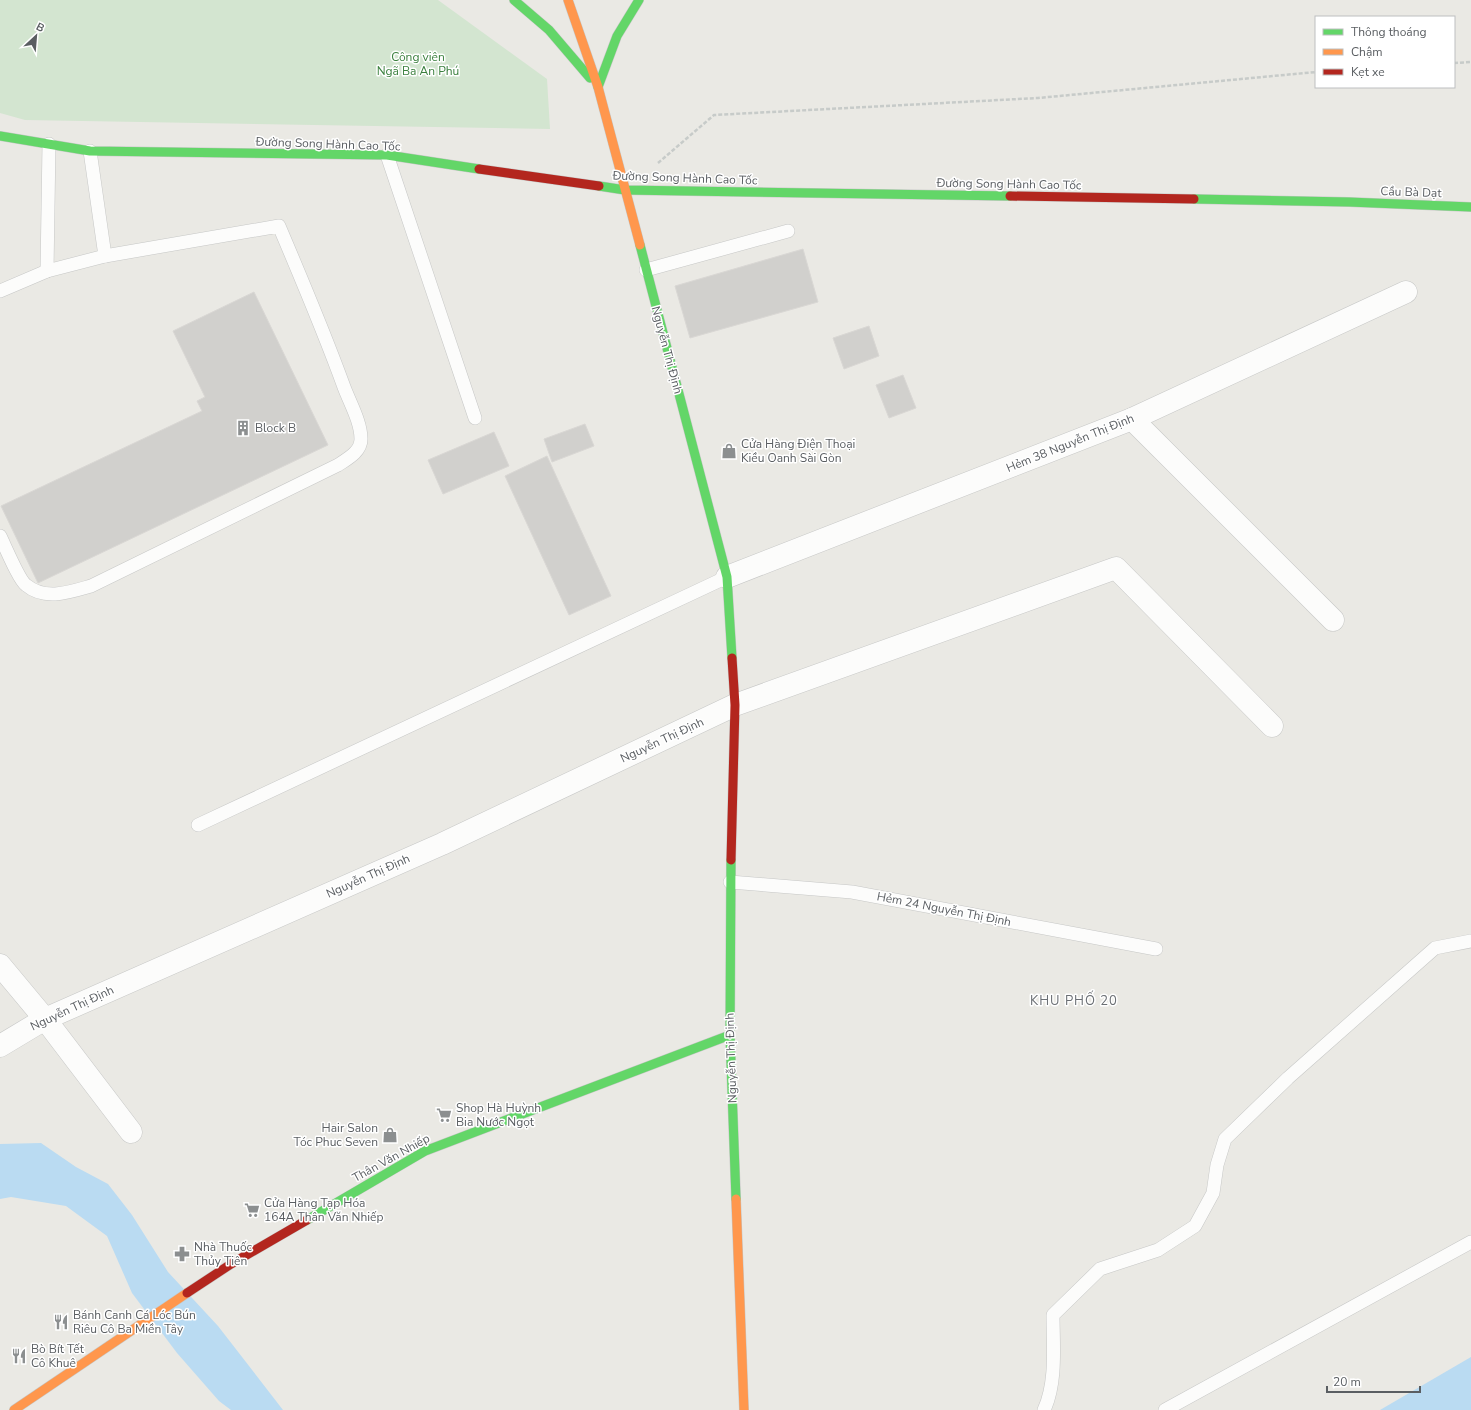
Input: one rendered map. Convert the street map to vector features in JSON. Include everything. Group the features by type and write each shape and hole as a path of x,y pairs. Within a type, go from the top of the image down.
{"main road":[{"path":"514,0 549,30 598,87 617,36 639,0"},
{"name":"Nguyễn Thị Định","path":"568,0 598,87 728,577 736,705 730,882 730,1035 744,1410"},
{"name":"Đường Song Hành Cao Tốc","path":"0,136 90,151 387,155 625,190 1349,202"},
{"name":"Đường Song Hành Cao Tốc","path":"0,144 24,140"},
{"name":"Cầu Bà Dạt","path":"1349,202 1471,207"},
{"name":"Thân Văn Nhiếp","path":"14,1410 230,1264 425,1151 730,1035"}],"street":[{"name":"Hẻm 38 Nguyễn Thị Định","path":"728,577 1132,419 1406,292"},
{"path":"1132,419 1333,620"},
{"path":"736,705 1116,568 1272,726"},
{"name":"Nguyễn Thị Định","path":"0,1046 45,1019 442,844 736,705"},
{"path":"0,964 45,1019 131,1132"}],"lane":[{"path":"47,271 49,144"},
{"path":"90,151 105,256"},
{"path":"387,155 475,418"},
{"path":"0,291 47,271 105,256 278,226 318,317 356,420 361,438 360,445 355,453 338,465 91,586 66,594 47,594 25,585 0,536"},
{"path":"646,270 788,231"},
{"path":"198,825 728,577"},
{"name":"Hẻm 24 Nguyễn Thị Định","path":"730,882 852,892 1156,949"},
{"path":"1044,1410 1049,1398 1052,1372 1054,1315 1100,1269 1158,1250 1195,1226 1213,1193 1217,1165 1225,1139 1288,1078 1435,948 1471,940"},
{"path":"1165,1410 1471,1242"}],"path":[{"path":"1455,63 1471,62"},
{"path":"625,190 714,115 1038,98 1315,72"}],"green space":[{"name":"Công viên Ngã Ba An Phú","path":"0,0 438,0 547,79 550,129 25,120 0,113"}],"water":[{"path":"41,1143 76,1167 108,1184 132,1215 168,1272 218,1326 283,1410 231,1410 219,1401 177,1353 132,1293 107,1236 66,1206 11,1197 0,1199 0,1144"},
{"path":"1471,1357 1471,1410 1380,1410"}],"building":[{"path":"803,249 818,302 690,338 675,286"},
{"name":"Block B","path":"254,292 328,445 38,583 1,506 202,411 197,401 205,397 173,331"},
{"path":"869,326 879,356 844,369 833,338"},
{"path":"903,375 916,408 889,418 876,385"},
{"path":"585,424 594,446 552,462 544,439"},
{"path":"494,432 509,466 443,494 428,460"},
{"path":"547,456 611,596 569,615 505,476"}],"traffic: fast":[{"path":"514,0 549,30 590,78"},
{"path":"598,87 617,36 639,0"},
{"path":"0,136 90,151 387,155 479,169"},
{"path":"599,186 625,190 1010,196"},
{"path":"1194,199 1349,202 1471,207"},
{"path":"640,245 727,577 732,658"},
{"path":"731,860 730,1035 736,1199"},
{"path":"307,1220 425,1151 730,1035"}],"traffic: slow":[{"path":"568,0 598,87 640,245"},
{"path":"736,1199 744,1410"},
{"path":"14,1410 187,1293"}],"traffic: jam":[{"path":"479,169 599,186"},
{"path":"1010,196 1194,199"},
{"path":"731,860 735,705 732,658"},
{"path":"187,1293 231,1264 307,1220"}],"place":[{"name":"Block B","path":"243,428"},
{"name":"Cửa Hàng Điện Thoại Kiều Oanh Sài Gòn","path":"729,451"},
{"name":"Shop Hà Huỳnh Bia Nước Ngọt","path":"444,1115"},
{"name":"Hair Salon Tóc Phuc Seven","path":"390,1135"},
{"name":"Cửa Hàng Tạp Hóa 164A Thân Văn Nhiếp","path":"252,1210"},
{"name":"Nhà Thuốc Thủy Tiên","path":"182,1254"},
{"name":"Bánh Canh Cá Lóc Bún Riêu Cô Ba Miền Tây","path":"61,1322"},
{"name":"Bò Bít Tết Cô Khuê","path":"19,1356"}],"district":[{"name":"KHU PHỐ 20","path":"1074,1001"}]}
